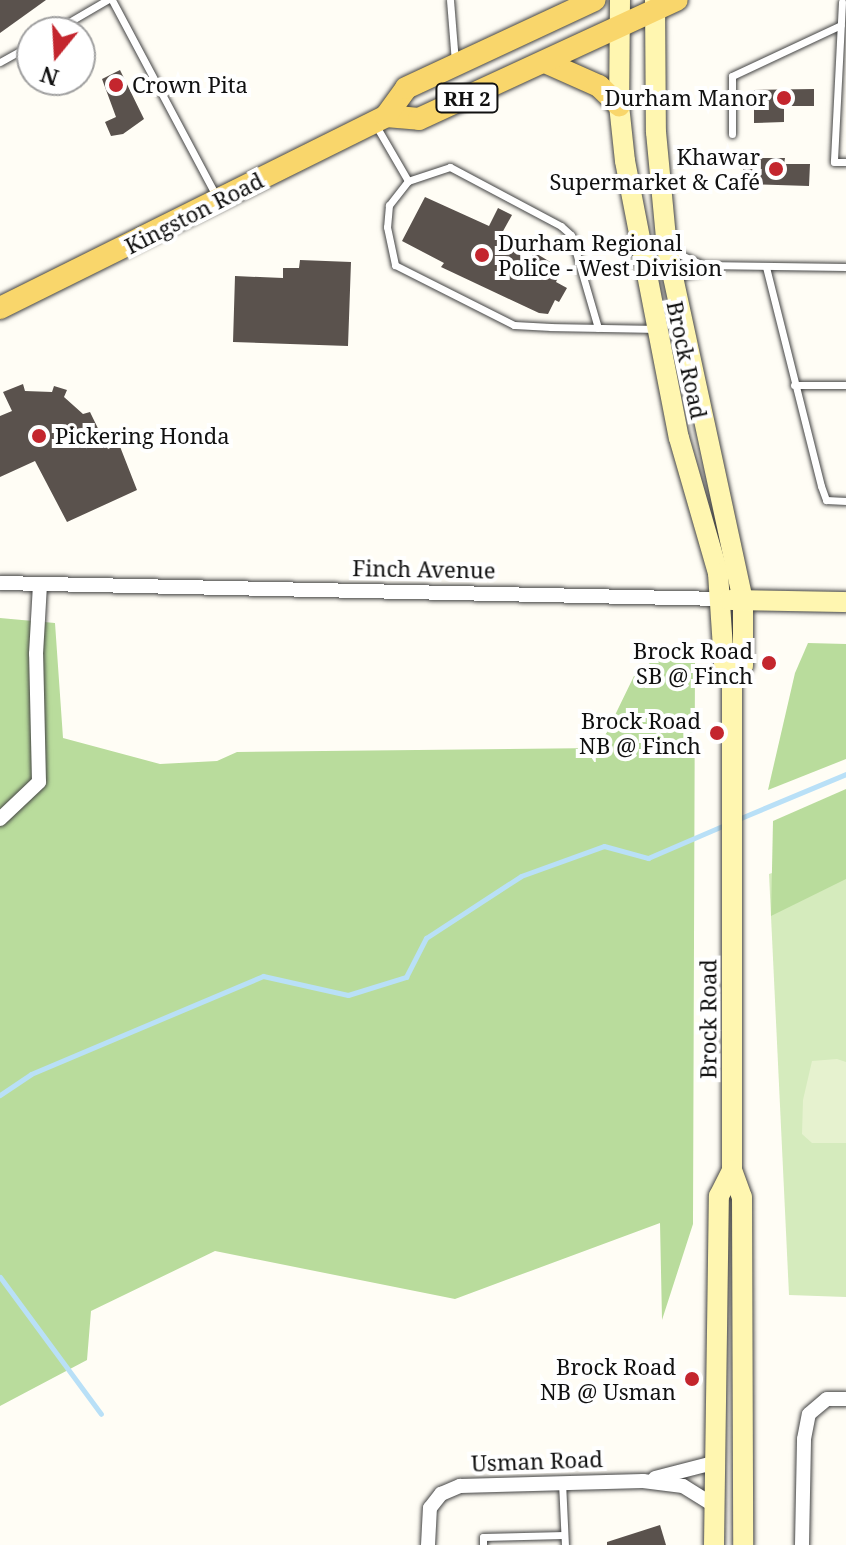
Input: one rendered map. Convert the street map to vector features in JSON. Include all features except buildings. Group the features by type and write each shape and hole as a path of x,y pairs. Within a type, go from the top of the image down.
{"main road":[{"name":"Kingston Road","path":"0,308 380,119 406,88 595,0"},
{"name":"Brock Road","path":"620,0 619,105 625,161 655,329 679,438 718,573 732,600"},
{"name":"Kingston Road","path":"380,119 419,119 545,62 654,5 677,0"},
{"name":"Brock Road","path":"654,5 656,132 667,249 743,665 732,677 732,1170 742,1197 743,1545"},
{"path":"545,62 599,86 619,105"},
{"name":"Finch Avenue","path":"732,600 846,602"},
{"name":"Brock Road","path":"714,1545 719,1196 732,1170"},
{"path":"717,1462 744,1495"}],"street":[{"name":"Finch Avenue","path":"0,583 732,600"},
{"path":"0,819 39,782 36,654 40,585"},
{"path":"802,1545 804,1439 809,1414 827,1399 846,1399"},
{"name":"Usman Road","path":"643,1481 717,1462"},
{"name":"Usman Road","path":"428,1545 430,1508 448,1488 643,1481 683,1486 715,1506"}],"lane":[{"path":"80,16 109,0 219,201"},
{"path":"450,0 455,65"},
{"path":"842,1 834,162 846,162"},
{"path":"732,134 732,76 841,25"},
{"path":"380,119 408,181"},
{"path":"598,328 571,235 561,226 450,167 408,181 389,205 387,227 395,265 514,325 598,328 655,329"},
{"path":"667,249 703,265 846,267"},
{"path":"672,278 698,272 703,265"},
{"path":"766,267 826,500 846,501"},
{"path":"794,385 846,385"},
{"path":"562,1482 565,1545"},
{"path":"483,1545 483,1537 564,1535"}],"green space":[{"path":"0,618 55,623 63,738 160,764 217,761 237,752 599,748 634,676 662,653 695,663 693,1224 662,1320 660,1223 455,1299 215,1251 91,1311 87,1360 0,1406"},
{"path":"808,643 846,644 846,759 768,790 795,673"},
{"path":"846,789 846,879 771,916 773,821"},
{"path":"846,850 846,1297 789,1295 769,874"},
{"path":"837,1059 846,1062 846,1143 812,1143 802,1134 803,1100 812,1061"}],"waterway":[{"path":"736,820 846,774"},
{"path":"0,1095 31,1074 263,976 348,995 406,977 426,938 521,876 604,846 648,858 727,824"},
{"path":"0,1277 101,1414"}],"place":[{"name":"Crown Pita","path":"116,85"},
{"name":"Durham Manor","path":"784,98"},
{"name":"Khawar Supermarket & Café","path":"776,169"},
{"name":"Durham Regional Police - West Division","path":"482,255"},
{"name":"Pickering Honda","path":"39,436"},
{"name":"Brock Road SB @ Finch","path":"769,663"},
{"name":"Brock Road NB @ Finch","path":"717,733"},
{"name":"Brock Road NB @ Usman","path":"692,1379"}]}
